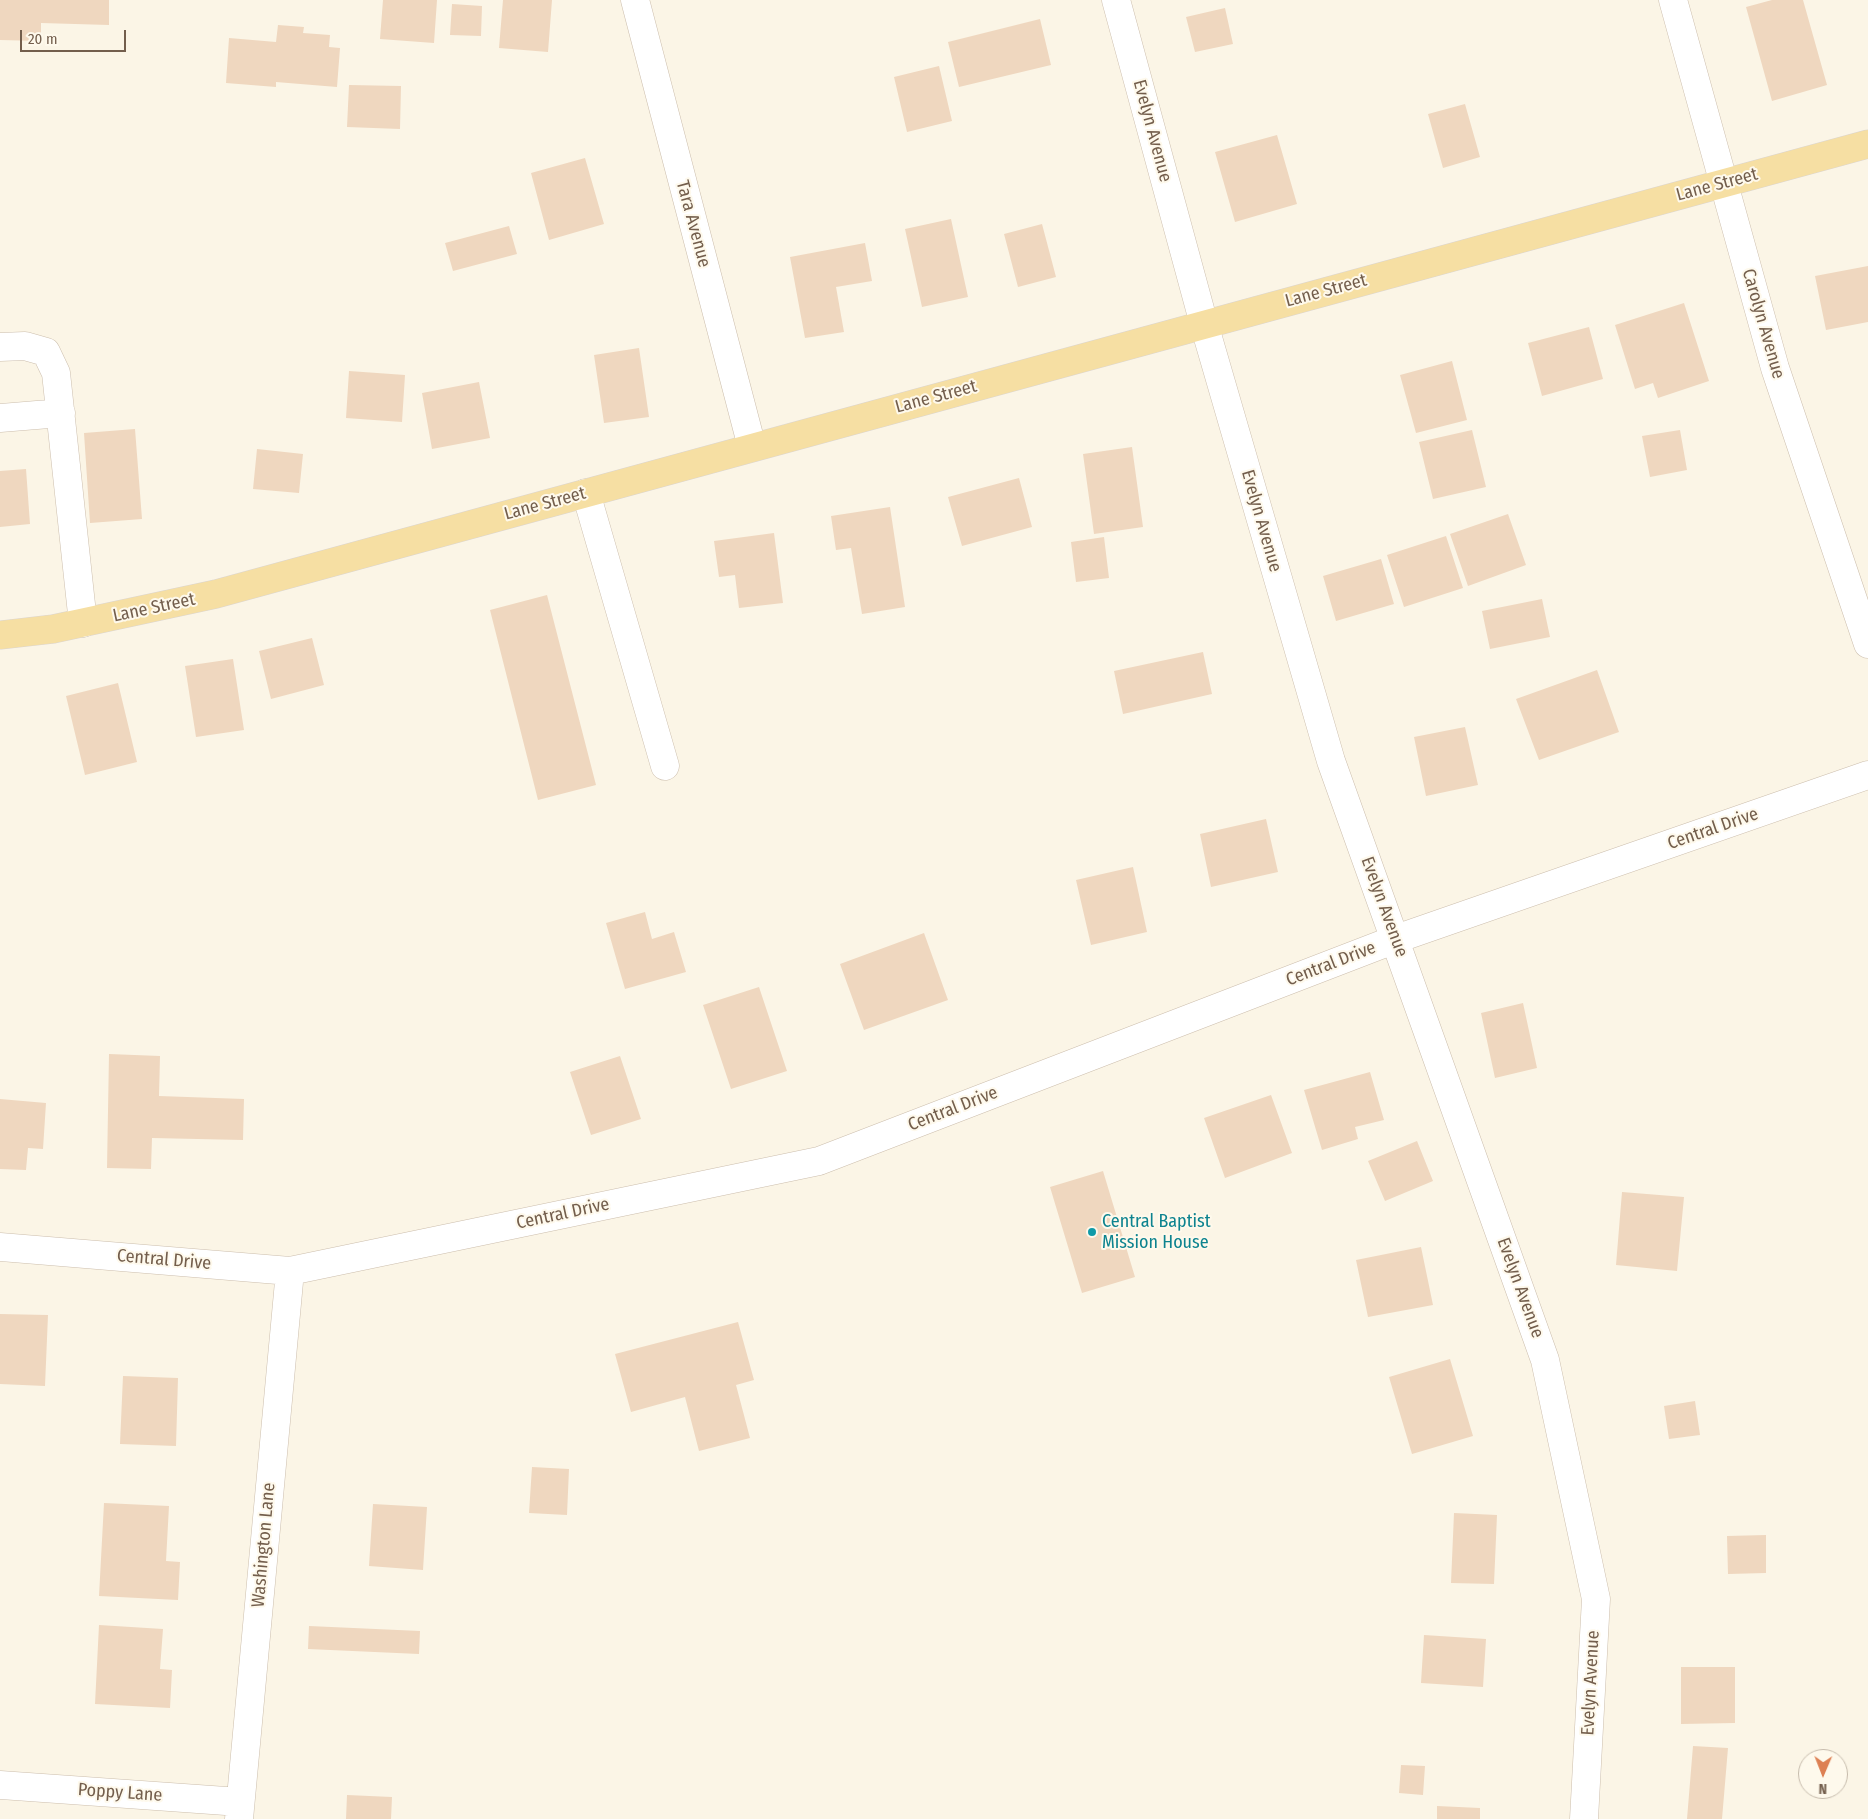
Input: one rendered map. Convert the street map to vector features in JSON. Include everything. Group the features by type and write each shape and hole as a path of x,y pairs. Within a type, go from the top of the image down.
{"main road":[{"name":"Lane Street","path":"0,635 53,629 216,594 1868,144"}],"street":[{"name":"Tara Avenue","path":"634,0 752,447"},
{"name":"Evelyn Avenue","path":"1116,0 1204,324 1332,761 1546,1360 1596,1599 1584,1819"},
{"name":"Carolyn Avenue","path":"1673,0 1775,368 1868,644"},
{"path":"0,347 25,346 46,352 56,372 83,623"},
{"path":"0,418 61,413"},
{"path":"586,493 665,766"},
{"name":"Central Drive","path":"0,1246 290,1271 819,1161 1396,939 1868,775"},
{"name":"Washington Lane","path":"239,1810 290,1271"},
{"name":"Poppy Lane","path":"0,1785 239,1810"}],"building":[{"path":"0,0 109,0 109,25 41,23 41,41 0,40"},
{"path":"383,0 437,0 434,43 380,39"},
{"path":"503,0 552,0 548,52 499,48"},
{"path":"1772,0 1803,0 1827,85 1772,101 1746,7"},
{"path":"452,4 482,6 481,36 450,35"},
{"path":"1225,8 1233,44 1195,52 1186,17"},
{"path":"1040,19 1051,65 959,87 948,42"},
{"path":"278,25 304,27 303,33 330,35 329,47 340,48 337,87 276,82 276,87 226,83 229,38 276,42"},
{"path":"939,66 952,121 907,132 894,77"},
{"path":"349,85 401,86 400,129 347,127"},
{"path":"1465,104 1480,157 1443,168 1428,114"},
{"path":"1277,135 1297,204 1235,222 1215,152"},
{"path":"585,158 604,224 549,240 531,173"},
{"path":"951,219 968,297 922,307 905,229"},
{"path":"1042,224 1056,277 1018,287 1004,234"},
{"path":"509,226 517,254 453,271 445,243"},
{"path":"865,243 872,281 836,287 844,332 805,338 790,257"},
{"path":"1868,266 1868,322 1826,330 1815,276"},
{"path":"1684,303 1709,381 1658,398 1653,383 1635,389 1615,325"},
{"path":"1589,327 1603,379 1542,396 1528,343"},
{"path":"639,348 649,417 604,423 594,355"},
{"path":"1452,361 1467,420 1416,433 1400,375"},
{"path":"349,371 405,375 402,422 346,418"},
{"path":"479,382 490,438 432,449 422,393"},
{"path":"135,429 142,519 90,523 84,433"},
{"path":"1472,430 1486,487 1433,499 1419,442"},
{"path":"1680,430 1687,470 1650,477 1642,436"},
{"path":"1132,447 1143,527 1094,534 1083,454"},
{"path":"257,449 303,454 299,493 253,489"},
{"path":"26,469 30,524 0,527 0,471"},
{"path":"1019,478 1032,527 962,546 948,497"},
{"path":"890,507 905,607 862,614 851,548 836,550 831,516"},
{"path":"1508,514 1526,565 1468,586 1450,534"},
{"path":"774,533 783,603 739,608 735,575 719,577 714,541"},
{"path":"1446,536 1463,588 1404,607 1387,555"},
{"path":"1104,537 1109,578 1076,582 1071,542"},
{"path":"1381,559 1394,604 1336,621 1323,576"},
{"path":"547,595 596,785 538,800 490,610"},
{"path":"1542,599 1550,637 1490,649 1482,611"},
{"path":"312,638 324,685 271,699 259,651"},
{"path":"1203,652 1212,694 1123,714 1114,671"},
{"path":"233,659 244,730 196,737 185,666"},
{"path":"1597,670 1619,732 1539,760 1516,699"},
{"path":"118,683 137,762 85,775 66,696"},
{"path":"1465,727 1478,785 1426,796 1414,737"},
{"path":"1266,819 1278,872 1211,887 1200,834"},
{"path":"1133,867 1147,932 1091,945 1076,880"},
{"path":"645,912 652,939 674,932 686,972 625,989 606,923"},
{"path":"924,933 948,1000 864,1030 840,964"},
{"path":"759,987 787,1071 731,1089 703,1005"},
{"path":"1523,1003 1537,1068 1495,1078 1481,1013"},
{"path":"109,1054 160,1056 159,1096 244,1099 243,1140 152,1138 151,1169 107,1168"},
{"path":"620,1056 641,1119 591,1135 570,1072"},
{"path":"1370,1072 1384,1120 1355,1127 1358,1139 1322,1150 1304,1090"},
{"path":"1271,1095 1292,1153 1225,1178 1204,1118"},
{"path":"0,1099 46,1103 43,1149 28,1148 26,1170 0,1169"},
{"path":"1417,1141 1433,1181 1385,1201 1368,1161"},
{"name":"Central Baptist Mission House","path":"1103,1171 1135,1277 1082,1293 1050,1187"},
{"path":"1622,1192 1684,1197 1677,1271 1616,1265"},
{"path":"1421,1247 1433,1305 1368,1317 1356,1260"},
{"path":"0,1314 48,1315 45,1386 0,1384"},
{"path":"738,1322 754,1380 736,1385 750,1438 699,1451 685,1397 631,1412 615,1354"},
{"path":"1450,1359 1473,1436 1412,1454 1389,1377"},
{"path":"123,1376 178,1378 176,1446 120,1444"},
{"path":"1695,1401 1700,1435 1669,1439 1664,1406"},
{"path":"532,1467 569,1469 567,1515 529,1513"},
{"path":"104,1503 169,1506 166,1561 180,1562 178,1600 99,1596"},
{"path":"373,1504 427,1507 423,1570 369,1566"},
{"path":"1454,1513 1497,1515 1494,1584 1451,1583"},
{"path":"1766,1535 1766,1573 1728,1574 1727,1536"},
{"path":"99,1625 163,1629 160,1669 172,1670 170,1708 95,1704"},
{"path":"309,1626 420,1631 419,1654 308,1649"},
{"path":"1424,1635 1486,1639 1483,1687 1421,1683"},
{"path":"1681,1667 1735,1667 1735,1723 1681,1724"},
{"path":"1693,1746 1728,1748 1722,1819 1687,1819"},
{"path":"1401,1765 1425,1766 1423,1795 1399,1793"},
{"path":"347,1795 392,1797 391,1819 346,1819"},
{"path":"1437,1806 1480,1808 1480,1819 1437,1819"}],"place":[{"name":"Central Baptist Mission House","path":"1092,1232"}]}
